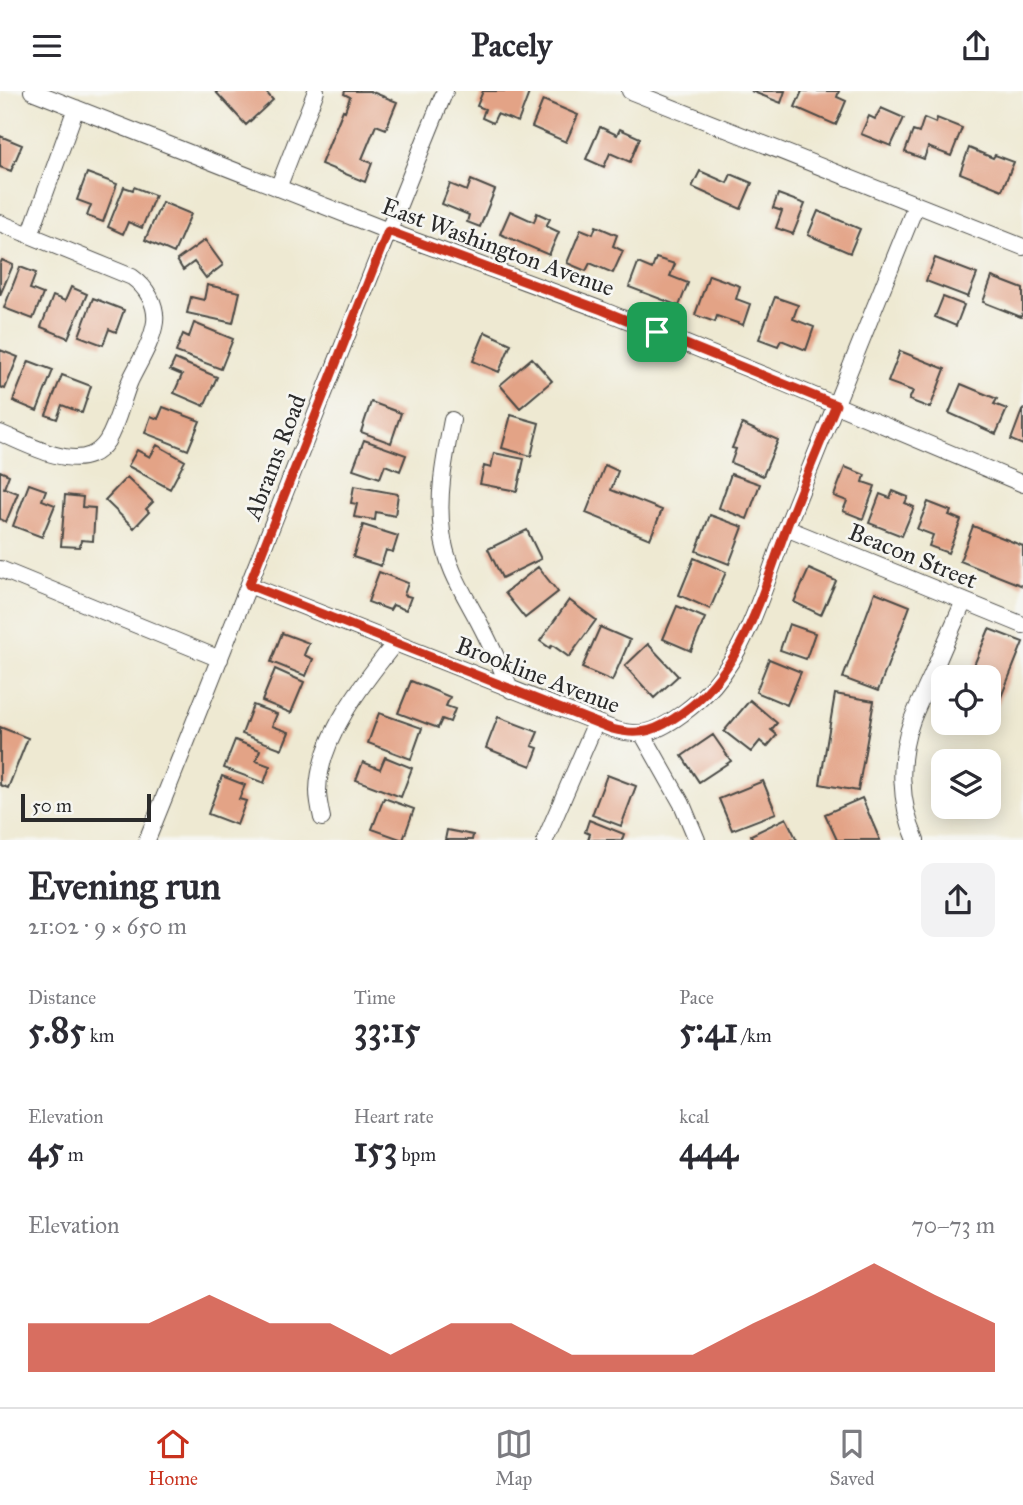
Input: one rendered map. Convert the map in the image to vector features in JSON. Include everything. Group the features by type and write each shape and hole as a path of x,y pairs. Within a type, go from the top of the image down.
{"street":[{"name":"East Washington Avenue","path":"32,91 388,231 602,310 1023,484"},
{"path":"278,188 316,91"},
{"name":"Abrams Road","path":"147,840 445,91"},
{"path":"630,91 1023,247"},
{"path":"30,235 76,108"},
{"name":"Brookline Avenue","path":"249,585 511,690 627,733 651,731 673,720 713,686 727,668 743,637 916,205"},
{"path":"0,223 132,277 149,293 155,311 155,322 148,343 108,439 99,451 90,456 62,457 0,433"},
{"path":"453,420 442,474 442,534 454,578 482,627 511,690"},
{"name":"Beacon Street","path":"786,528 1023,625"},
{"path":"0,569 220,659"},
{"path":"916,840 903,802 905,750 911,722 964,601"},
{"path":"322,818 318,791 327,747 364,681 395,643"},
{"path":"545,840 596,722"},
{"path":"642,733 681,804 696,840"}],"building":[{"path":"215,91 265,91 273,100 246,125"},
{"path":"345,91 370,91 397,102 386,129 376,125 362,159 372,163 365,182 321,164 350,97 344,94"},
{"path":"483,91 529,93 518,122 497,114 493,123 482,118 485,109 477,106"},
{"path":"751,91 785,91 781,103"},
{"path":"802,91 839,91 837,97 846,101 836,125 795,107"},
{"path":"543,100 578,115 566,142 532,127"},
{"path":"881,108 904,118 891,146 861,134 869,116 875,119"},
{"path":"924,118 936,123 937,118 962,128 951,156 928,147 924,159 905,152 913,131 919,133"},
{"path":"600,127 617,135 620,129 640,138 630,162 610,153 604,167 586,159"},
{"path":"0,136 22,145 11,171 0,167"},
{"path":"969,148 993,158 995,155 1014,162 1002,190 960,173"},
{"path":"700,171 727,183 731,174 752,183 741,209 692,187"},
{"path":"87,173 117,184 103,222 87,216 91,205 77,200"},
{"path":"471,180 495,190 480,227 467,222 469,215 442,204 450,184 467,191"},
{"path":"124,187 133,190 134,187 155,195 142,228 128,222 123,234 108,227"},
{"path":"778,194 805,204 793,234 776,228 782,211 773,208"},
{"path":"162,202 191,214 174,253 145,240"},
{"path":"510,211 534,222 537,213 550,219 546,226 559,232 549,255 500,234"},
{"path":"818,211 860,229 850,253 808,235"},
{"path":"596,226 617,235 613,246 623,251 613,273 590,263 586,271 567,263 581,229 593,234"},
{"path":"205,240 223,265 206,278 194,262 183,270 177,260"},
{"path":"656,258 675,264 670,276 688,283 679,306 629,287 638,263 652,269"},
{"path":"935,258 977,274 968,297 926,281"},
{"path":"2,260 13,265 0,295 0,264"},
{"path":"20,267 36,273 30,289 43,294 33,319 4,308"},
{"path":"709,275 740,286 736,299 750,304 743,325 717,316 715,322 695,315"},
{"path":"992,277 1023,289 1021,317 983,302"},
{"path":"207,285 240,292 233,323 187,313 191,297 204,300"},
{"path":"71,287 87,294 68,338 41,327 53,296 65,301"},
{"path":"775,297 798,305 793,319 814,327 806,350 781,340 778,346 759,339"},
{"path":"943,297 964,305 956,326 935,317"},
{"path":"93,298 124,310 116,332 109,329 103,345 79,336"},
{"path":"194,323 233,339 221,369 176,352 183,334 189,337"},
{"path":"485,332 511,344 499,372 473,361"},
{"path":"0,350 18,357 5,389 0,387"},
{"path":"900,351 945,369 930,408 909,400 913,391 888,382"},
{"path":"532,358 552,381 520,408 500,385"},
{"path":"175,359 217,377 204,406 174,393 182,375 170,370"},
{"path":"29,361 53,370 37,411 13,401"},
{"path":"62,375 91,386 82,413 62,405 57,419 46,415"},
{"path":"961,384 997,399 994,404 1007,409 996,434 949,413"},
{"path":"371,402 401,413 391,443 361,432"},
{"path":"163,407 200,421 188,450 145,433 151,416 158,419"},
{"path":"1023,408 1023,445 1011,440"},
{"path":"511,415 539,423 531,456 502,448"},
{"path":"742,424 778,440 763,476 731,463 736,449 732,448"},
{"path":"364,440 406,455 400,471 385,465 380,478 353,469"},
{"path":"157,445 185,461 170,489 128,466 137,450 150,457"},
{"path":"494,453 524,459 517,491 480,484 484,466 491,468"},
{"path":"605,465 618,471 611,490 662,510 650,539 586,513"},
{"path":"845,467 865,475 863,482 875,486 863,519 843,511 847,501 834,496"},
{"path":"0,471 9,475 4,488 18,493 6,522 0,519"},
{"path":"731,474 760,484 747,519 719,508"},
{"path":"127,477 153,502 146,509 149,512 134,528 105,500"},
{"path":"29,484 46,490 42,500 55,505 42,537 13,526"},
{"path":"354,486 398,494 395,516 376,512 375,520 354,517 357,504 351,503"},
{"path":"893,491 908,497 905,503 914,507 902,536 869,523 880,494 890,498"},
{"path":"65,495 83,497 82,507 95,508 93,541 81,540 80,547 61,546"},
{"path":"928,502 951,511 949,515 961,520 948,553 929,546 933,535 917,529"},
{"path":"710,515 743,527 729,564 696,551"},
{"path":"363,525 398,536 393,552 386,550 381,566 353,557"},
{"path":"973,526 1023,546 1023,586 960,561"},
{"path":"527,530 541,559 502,578 488,549"},
{"path":"694,558 726,572 710,609 679,595"},
{"path":"538,567 558,592 525,618 505,593"},
{"path":"809,569 836,581 821,615 794,602"},
{"path":"379,572 408,583 404,595 411,597 406,610 393,605 390,610 368,602"},
{"path":"875,592 910,606 878,691 843,678"},
{"path":"569,600 596,620 569,657 552,645 550,648 540,641"},
{"path":"677,606 705,618 691,651 663,639"},
{"path":"789,624 815,633 806,659 780,650"},
{"path":"600,627 630,640 612,681 582,668"},
{"path":"989,629 1023,642 1001,697 1001,665 974,665"},
{"path":"282,633 309,643 304,655 313,659 306,676 271,662"},
{"path":"648,644 678,676 654,698 625,666"},
{"path":"769,659 801,672 787,705 756,692"},
{"path":"275,669 304,682 291,713 262,701"},
{"path":"411,681 450,697 446,706 455,709 450,722 442,719 438,728 398,713"},
{"path":"835,694 874,701 858,791 820,784"},
{"path":"750,700 777,723 771,730 777,735 767,747 760,741 751,752 724,731"},
{"path":"253,705 277,714 272,726 289,732 282,749 242,734"},
{"path":"379,713 422,728 411,759 368,743"},
{"path":"498,717 538,732 532,746 538,748 531,766 486,748"},
{"path":"0,727 28,738 8,788 0,785"},
{"path":"713,735 731,761 699,782 682,756"},
{"path":"235,740 260,750 256,761 270,766 264,783 224,768"},
{"path":"385,757 412,768 401,797 356,780 363,762 380,769"},
{"path":"607,775 636,786 621,826 592,815"},
{"path":"222,776 245,785 239,799 246,801 237,825 208,814"},
{"path":"763,781 776,813 732,830 719,799"},
{"path":"384,798 414,809 403,840 372,829"},
{"path":"862,798 880,840 837,840 825,814"},
{"path":"786,818 797,840 753,840 751,835"},
{"path":"589,820 624,834 622,840 588,840 590,834 585,832"},
{"path":"447,830 473,835 472,840 445,840"}],"route":[{"path":"388,231 657,332 836,405 758,605 727,668 713,686 673,720 642,733 612,729 249,585 388,231"}]}
